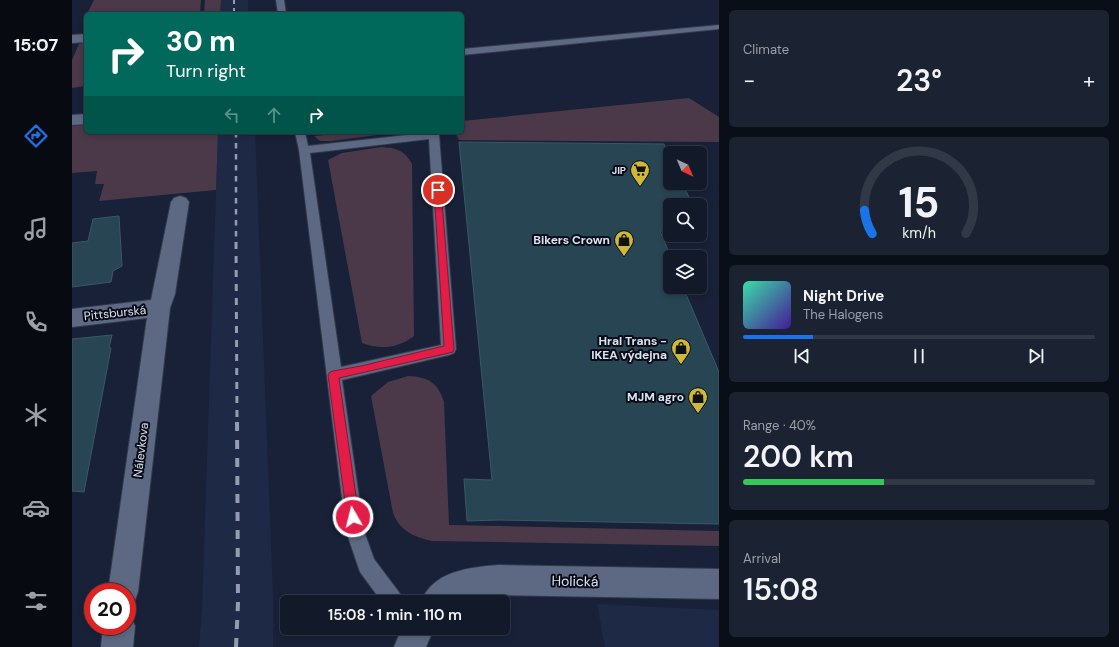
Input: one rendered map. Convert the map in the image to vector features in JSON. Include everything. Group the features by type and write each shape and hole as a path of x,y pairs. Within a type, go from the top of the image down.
{"street":[{"path":"72,39 84,38"},
{"path":"72,120 84,119"},
{"name":"Nálevkova","path":"124,583 159,308 164,294 180,202"},
{"name":"Pittsburská","path":"72,318 159,308"},
{"name":"Holická","path":"444,595 454,587 498,580 719,584"},
{"path":"117,647 118,635"},
{"path":"410,647 415,635"}],"lane":[{"path":"280,0 282,12"},
{"path":"464,52 719,27"},
{"path":"300,134 304,150 355,531 367,565 389,595"},
{"path":"304,150 434,135 449,349 361,370 333,375"}],"shaded area":[{"path":"94,0 201,0 200,12 88,12"},
{"path":"205,0 221,0 220,12 204,12"},
{"path":"221,0 248,0 248,12 220,12"},
{"path":"84,43 84,86 72,88 72,60 79,44"},
{"path":"689,98 719,117 719,142 459,140 456,134 464,134 464,121"},
{"path":"84,124 84,134 218,134 216,190 99,201 104,184 95,184 97,171 72,173 72,126"},
{"path":"218,134 255,134 273,596 273,647 199,647 202,610"},
{"path":"334,134 385,134 331,141 320,141 314,136"},
{"path":"381,147 400,151 412,164 414,335 401,344 388,347 375,347 362,343 328,160 342,153"},
{"path":"408,376 427,379 439,390 444,402 449,525 719,531 719,546 432,541 408,532 396,519 393,513 371,396 388,382"},
{"path":"597,604 719,610 719,647 605,647"}],"building":[{"path":"459,142 664,144 663,190 686,190 690,198 663,198 663,231 660,231 663,242 665,242 668,250 663,250 663,294 686,294 719,372 719,524 499,520 467,521 464,479 492,480"},
{"path":"119,216 122,266 113,271 111,282 72,287 72,243 88,241 93,219"},
{"path":"112,335 109,348 111,348 84,492 72,491 72,339"}],"railway":[{"path":"234,0 234,12"},
{"path":"236,134 236,242"},
{"path":"236,242 237,419"},
{"path":"236,647 238,603 237,418"}],"place":[{"name":"JIP","path":"640,187"},
{"name":"Bikers Crown","path":"624,257"},
{"name":"Hral Trans - IKEA výdejna","path":"681,365"},
{"name":"MJM agro","path":"698,414"}],"route":[{"path":"353,517 333,375 361,370 449,349 438,190"}]}
